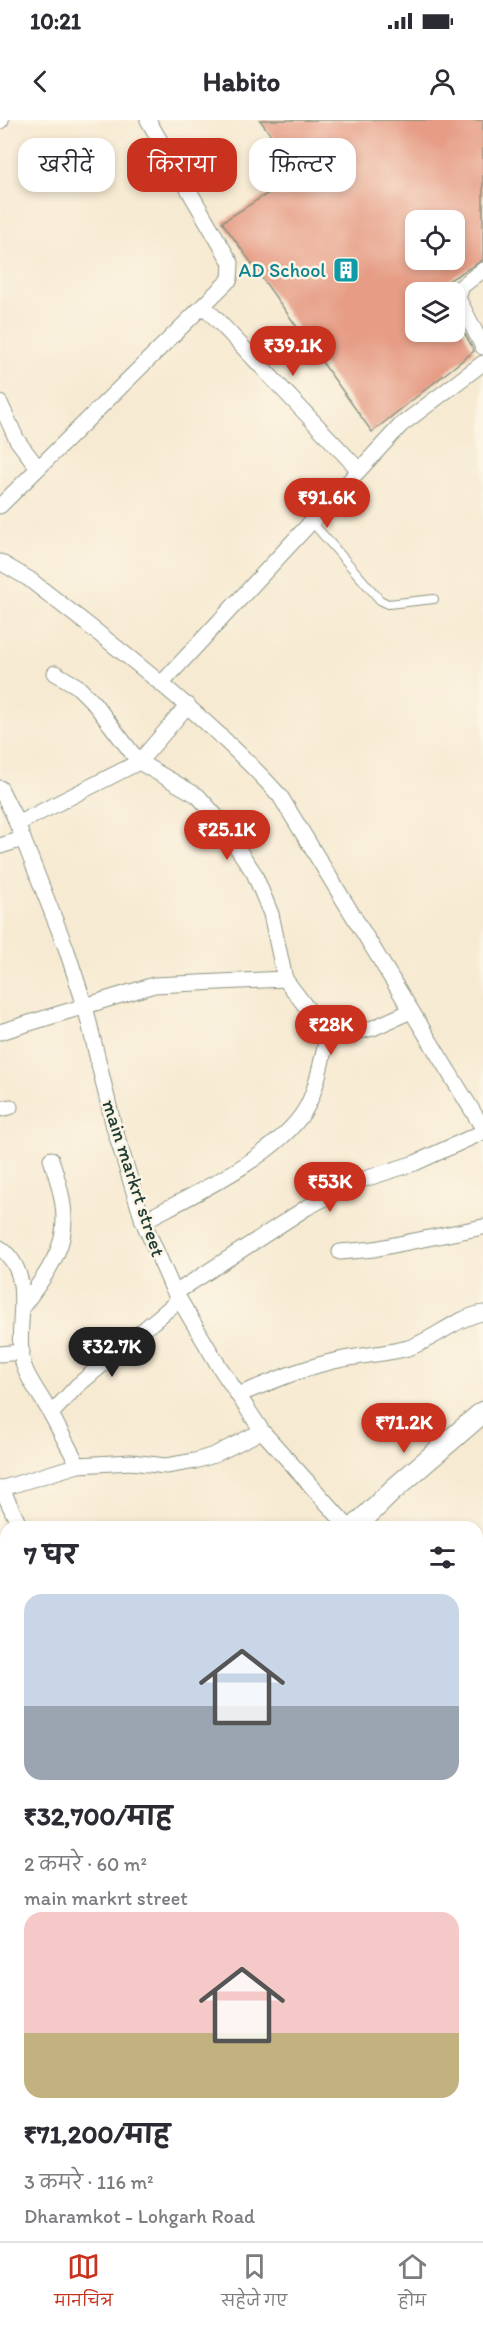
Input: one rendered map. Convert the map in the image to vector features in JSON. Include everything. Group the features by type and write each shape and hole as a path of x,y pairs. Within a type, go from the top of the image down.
{"street":[{"path":"0,506 230,279 231,263 148,120"},
{"path":"483,270 462,286 458,298 483,347"},
{"path":"204,306 359,470"},
{"path":"162,683 401,424 483,363"},
{"path":"0,403 17,440 38,468"},
{"path":"0,562 29,579 189,705 242,753 280,796 483,1130 415,1163 355,1182 306,1208 177,1297 77,1386 51,1414"},
{"path":"55,673 76,686 93,702 138,762 198,796 231,836 254,873 271,914 285,979 325,1032 327,1040 306,1109 275,1143 203,1190 143,1221"},
{"path":"17,824 138,762 189,705"},
{"name":"main markrt street","path":"0,788 23,839 85,1006 114,1127 143,1221 177,1297 262,1431 343,1521"},
{"path":"0,846 23,839"},
{"path":"0,1032 154,985 285,979"},
{"path":"327,1040 373,1028 411,1011"},
{"path":"23,1306 60,1250 66,1221 63,1194 51,1160"},
{"path":"340,1252 374,1249 483,1227"},
{"path":"0,1248 12,1262 22,1287 22,1352 25,1368 78,1465"},
{"path":"238,1395 292,1373 337,1360 406,1348 423,1342 471,1316 483,1313"},
{"path":"0,1354 22,1352"},
{"path":"361,1521 429,1457 483,1412"},
{"path":"17,1521 1,1489 78,1465 131,1462 166,1466 195,1461 214,1455 262,1431"}],"lane":[{"path":"312,521 380,600 388,604 434,599"}],"building":[{"name":"AD School","path":"260,120 483,120 483,260 446,282 405,282 405,342 465,342 465,334 474,351 372,432 222,222 270,192 356,192 356,138 273,138"}],"place":[{"name":"AD School","path":"346,270"}]}
